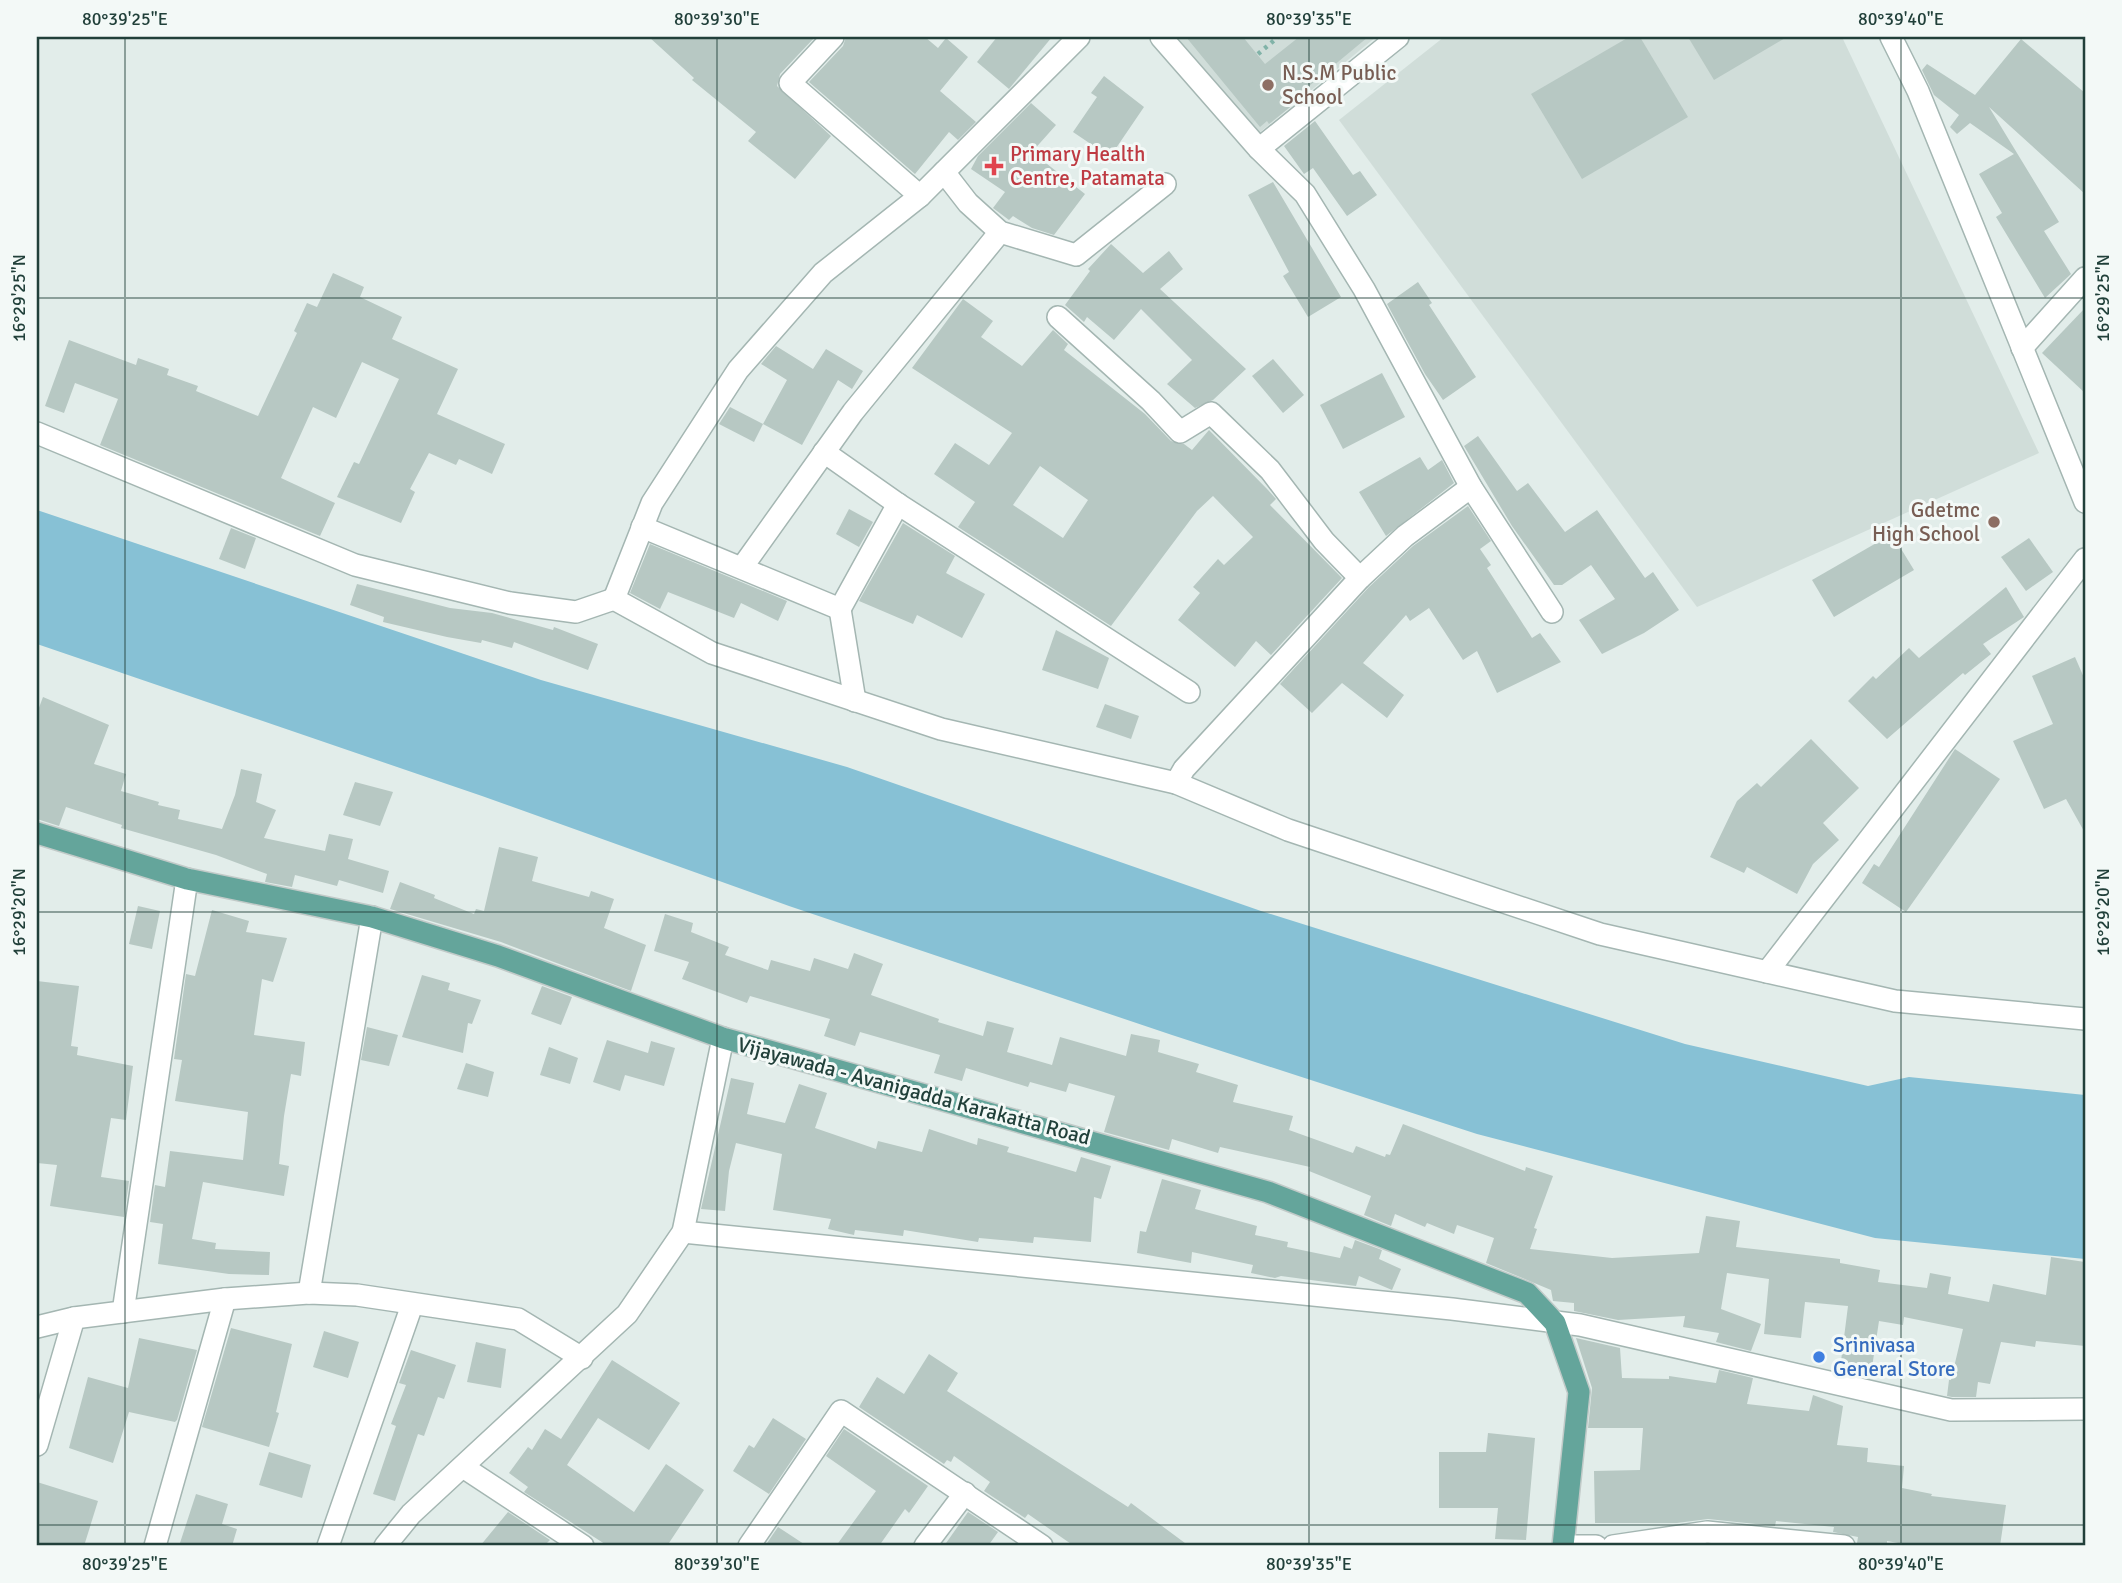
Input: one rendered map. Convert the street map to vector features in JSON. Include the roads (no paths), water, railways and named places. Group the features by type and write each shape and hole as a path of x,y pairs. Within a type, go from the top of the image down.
{"main road":[{"name":"Vijayawada - Avanigadda Karakatta Road","path":"37,833 187,879 372,918 498,956 723,1038 1268,1192 1527,1293 1555,1324 1579,1392 1563,1546"}],"street":[{"path":"833,37 790,83 920,196"},
{"path":"614,599 652,503 738,370 823,273 920,196 1079,37"},
{"path":"1161,37 1259,149 1305,194 1364,289 1471,487 1552,612"},
{"path":"1259,149 1398,37"},
{"path":"1891,37 1918,90 2085,502"},
{"path":"943,172 968,203 1000,232 1076,255 1165,184"},
{"path":"743,566 853,412 1000,232"},
{"path":"2022,348 2085,278"},
{"path":"1058,317 1152,401 1180,432 1211,413 1270,470 1324,541 1360,578"},
{"path":"37,433 355,565 510,603 576,612 614,599 712,653 941,729 1176,783 1288,830 1600,934 1895,1001 2085,1019"},
{"path":"824,452 898,504 1189,692"},
{"path":"1176,783 1184,769 1360,578 1405,536 1471,487"},
{"path":"855,701 839,609 898,504"},
{"path":"642,527 743,566 839,609"},
{"path":"1766,972 2085,559"},
{"path":"123,1312 187,879"},
{"path":"309,1293 372,918"},
{"path":"385,1546 411,1514 627,1314 683,1232 723,1038"},
{"path":"683,1232 1452,1309 1555,1324 1580,1325 1951,1410 2085,1409"},
{"path":"37,1327 74,1318 225,1299 309,1293 358,1295 518,1320 582,1358"},
{"path":"155,1546 225,1299"},
{"path":"328,1546 412,1305"},
{"path":"37,1445 74,1318"},
{"path":"749,1546 841,1411 1042,1546"},
{"path":"463,1467 583,1546"},
{"path":"925,1546 965,1493"},
{"path":"1613,1546 1707,1532 1844,1546"},
{"path":"1563,1546 1596,1546"}],"water":[{"path":"37,510 541,680 847,767 1261,911 1685,1044 1868,1086 1909,1077 2085,1095 2085,1259 1875,1238 1477,1134 789,906 482,796 37,644"}],"place":[{"name":"N.S.M Public School","path":"1268,85"},
{"name":"Primary Health Centre, Patamata","path":"994,166"},
{"name":"Gdetmc High School","path":"1994,522"},
{"name":"Srinivasa General Store","path":"1819,1357"}]}
